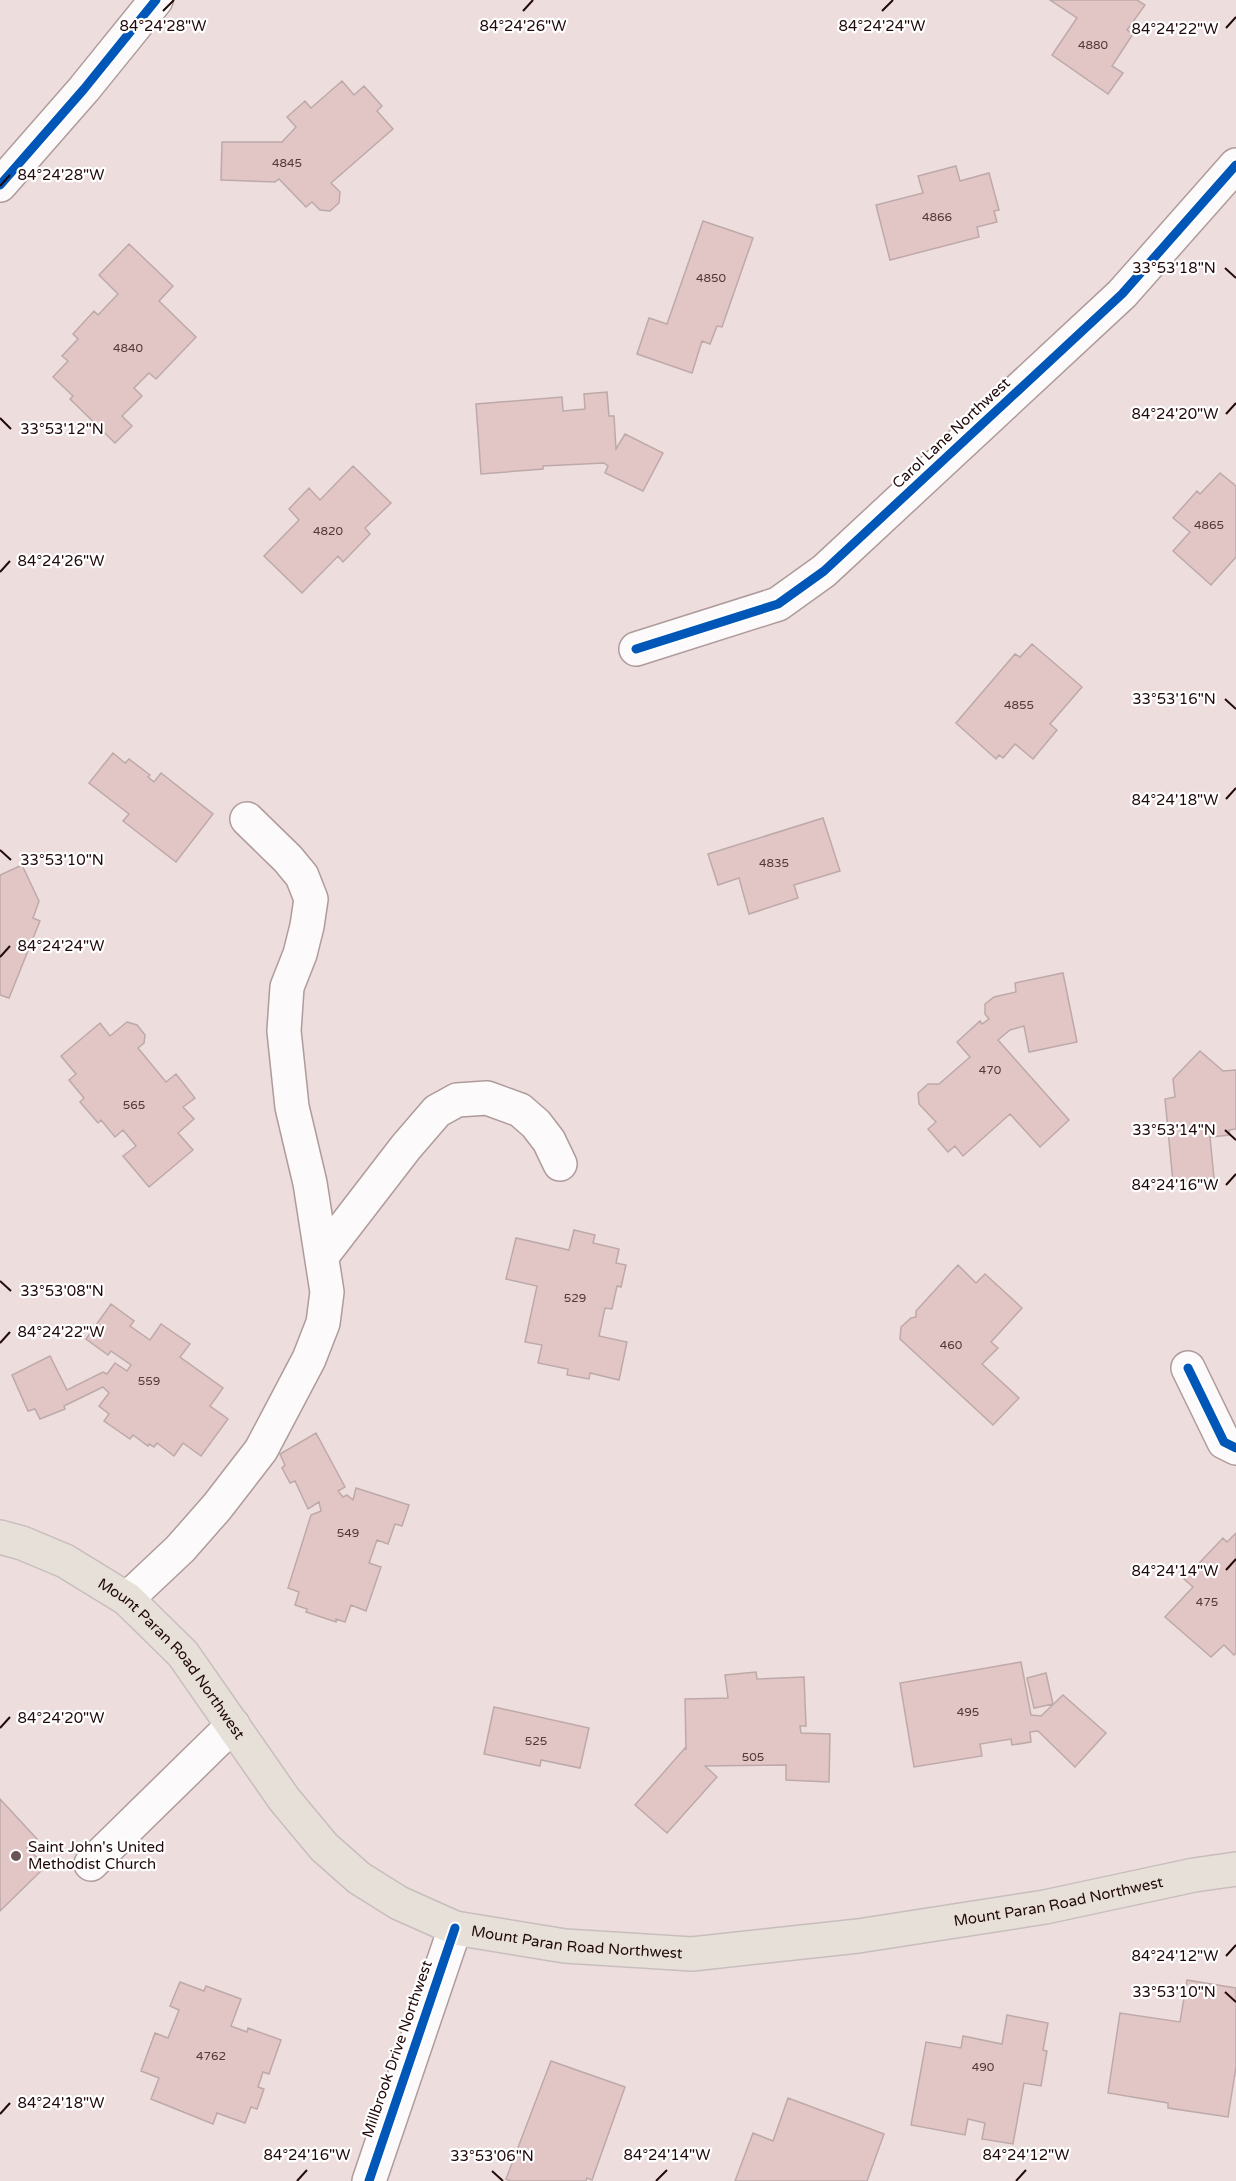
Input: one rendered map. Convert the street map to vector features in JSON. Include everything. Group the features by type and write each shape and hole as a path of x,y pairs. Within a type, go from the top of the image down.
{"main road":[{"name":"Mount Paran Road Northwest","path":"0,1537 22,1543 65,1561 126,1599 183,1654 284,1799 324,1847 359,1878 399,1904 454,1928 565,1946 692,1954 858,1936 1045,1907 1194,1875 1236,1869"}],"street":[{"path":"0,185 84,89 156,0"},
{"name":"Carol Lane Northwest","path":"636,649 778,604 824,571 1122,294 1236,165"},
{"path":"126,1599 180,1549 217,1507 261,1450 309,1359 323,1323 327,1292 310,1184 292,1107 284,1031 287,987 300,954 307,926 310,899 302,876 247,819"},
{"path":"322,1256 437,1111 457,1100 487,1098 520,1110 536,1124 549,1141 560,1164"},
{"path":"1188,1368 1224,1442 1236,1448"},
{"path":"91,1864 233,1725"},
{"name":"Millbrook Drive Northwest","path":"369,2181 454,1928"}],"building":[{"path":"1050,0 1137,0 1145,5 1127,30 1133,34 1112,66 1123,73 1108,94 1052,55 1077,18"},
{"path":"342,81 354,95 364,86 382,106 377,111 393,129 331,183 340,192 339,203 330,211 320,210 312,202 306,207 279,179 275,182 221,180 222,142 282,142 296,127 287,117 305,101 311,108"},
{"path":"956,166 960,181 989,173 999,210 994,211 997,222 977,227 979,237 890,260 876,205 923,193 918,176"},
{"path":"703,221 753,238 722,327 717,326 710,344 702,341 692,373 637,354 649,318 667,324"},
{"path":"129,244 173,286 159,301 196,337 156,379 149,373 134,388 142,396 122,416 132,426 115,443 70,399 73,396 53,377 68,361 62,356 78,339 73,334 94,311 98,315 118,294 99,275"},
{"path":"607,392 609,416 614,416 616,449 625,434 663,453 643,491 605,473 608,466 604,463 543,466 543,469 481,474 476,404 562,397 563,411 585,409 584,394"},
{"path":"353,466 391,503 365,528 370,534 343,562 338,556 302,593 264,556 299,520 289,509 309,488 320,500"},
{"path":"1220,473 1236,486 1236,557 1211,585 1173,551 1190,532 1173,518 1197,491 1200,494"},
{"path":"1032,644 1082,687 1050,724 1057,730 1033,759 1015,744 1003,758 999,755 996,759 956,723 1015,654 1020,657"},
{"path":"113,753 125,763 129,759 150,775 148,777 154,782 161,773 213,814 176,862 123,821 129,814 89,783"},
{"path":"823,818 840,871 794,885 798,898 749,914 739,878 718,885 708,854"},
{"path":"22,865 39,901 33,918 40,921 9,998 0,995 0,875"},
{"path":"1063,973 1077,1042 1029,1052 1024,1026 1010,1030 998,1040 1069,1120 1040,1147 1010,1114 963,1156 955,1146 948,1152 928,1129 936,1122 919,1104 918,1093 928,1084 939,1084 970,1057 957,1042 980,1021 982,1024 989,1019 985,1014 985,1004 994,997 1016,992 1015,983"},
{"path":"127,1022 137,1025 145,1035 144,1043 138,1048 166,1082 176,1074 195,1098 183,1107 194,1119 178,1133 193,1150 149,1187 123,1156 136,1146 123,1130 115,1137 101,1120 98,1123 80,1102 84,1098 69,1080 76,1074 61,1056 100,1023 110,1036"},
{"path":"1200,1051 1223,1071 1236,1070 1236,1129 1229,1130 1230,1135 1210,1137 1214,1178 1173,1182 1165,1099 1175,1097 1173,1079"},
{"path":"574,1230 595,1235 593,1243 619,1249 616,1263 626,1265 621,1287 617,1286 612,1309 605,1308 599,1336 627,1342 619,1380 590,1373 589,1379 567,1375 568,1369 538,1363 542,1345 525,1342 537,1286 506,1279 516,1238 569,1250"},
{"path":"958,1265 976,1283 985,1274 1022,1308 991,1342 998,1348 982,1364 1019,1398 993,1425 900,1339 901,1327 911,1318 916,1317 916,1311"},
{"path":"111,1304 134,1321 130,1326 150,1340 161,1324 190,1344 180,1357 223,1388 210,1406 228,1419 201,1456 183,1443 174,1456 157,1443 154,1447 149,1444 148,1446 133,1435 130,1439 104,1421 109,1414 99,1406 109,1393 103,1387 64,1406 65,1409 40,1419 35,1409 28,1411 12,1375 50,1356 67,1390 103,1372 107,1374 115,1363 127,1371 131,1365 111,1351 108,1355 86,1339"},
{"path":"316,1433 345,1487 338,1491 343,1497 347,1495 353,1500 356,1488 409,1505 402,1526 395,1524 388,1544 377,1540 369,1563 381,1567 366,1611 351,1605 345,1622 336,1619 336,1622 306,1612 307,1609 295,1605 299,1592 288,1588 311,1515 321,1511 319,1502 308,1509 295,1481 290,1483 282,1468 285,1465 280,1454"},
{"path":"1236,1533 1236,1653 1234,1655 1224,1645 1211,1657 1165,1617 1193,1587 1184,1579 1223,1538 1227,1542"},
{"path":"1021,1662 1031,1715 1041,1716 1063,1695 1106,1733 1075,1767 1038,1731 1030,1732 1031,1742 1012,1745 1011,1739 980,1744 982,1756 914,1767 900,1683"},
{"path":"756,1672 757,1679 804,1677 806,1726 800,1726 801,1733 830,1734 829,1782 786,1780 786,1765 705,1766 717,1777 667,1833 635,1805 685,1748 686,1750 685,1699 728,1698 725,1675"},
{"path":"1046,1673 1053,1704 1034,1708 1027,1678"},
{"path":"494,1707 589,1728 580,1768 541,1760 540,1766 484,1754"},
{"name":"Saint John's United Methodist Church","path":"0,1799 37,1839 27,1848 46,1866 0,1911"},
{"path":"1187,1980 1236,1988 1236,2067 1228,2117 1168,2108 1168,2103 1108,2093 1120,2013 1180,2022"},
{"path":"180,1982 204,1991 206,1986 241,1999 231,2026 247,2032 248,2028 281,2040 269,2074 263,2072 258,2087 264,2089 257,2109 251,2107 245,2123 217,2113 213,2124 151,2099 159,2078 141,2071 155,2033 168,2038 179,2010 170,2006"},
{"path":"1007,2015 1048,2023 1043,2050 1047,2051 1041,2086 1024,2083 1013,2144 982,2139 985,2123 968,2119 965,2135 911,2125 926,2042 961,2048 963,2036 1002,2044"},
{"path":"551,2061 625,2087 592,2180 587,2178 586,2181 511,2181 506,2179"},
{"path":"788,2098 884,2134 867,2181 735,2181 753,2133 773,2141"}],"cycle path":[{"path":"0,185 84,89 156,0"},
{"path":"636,649 778,604 824,571 1122,294 1236,165"},
{"path":"1188,1368 1224,1442 1236,1448"},
{"path":"369,2181 455,1928"}],"place":[{"name":"Saint John's United Methodist Church","path":"16,1856"}]}
